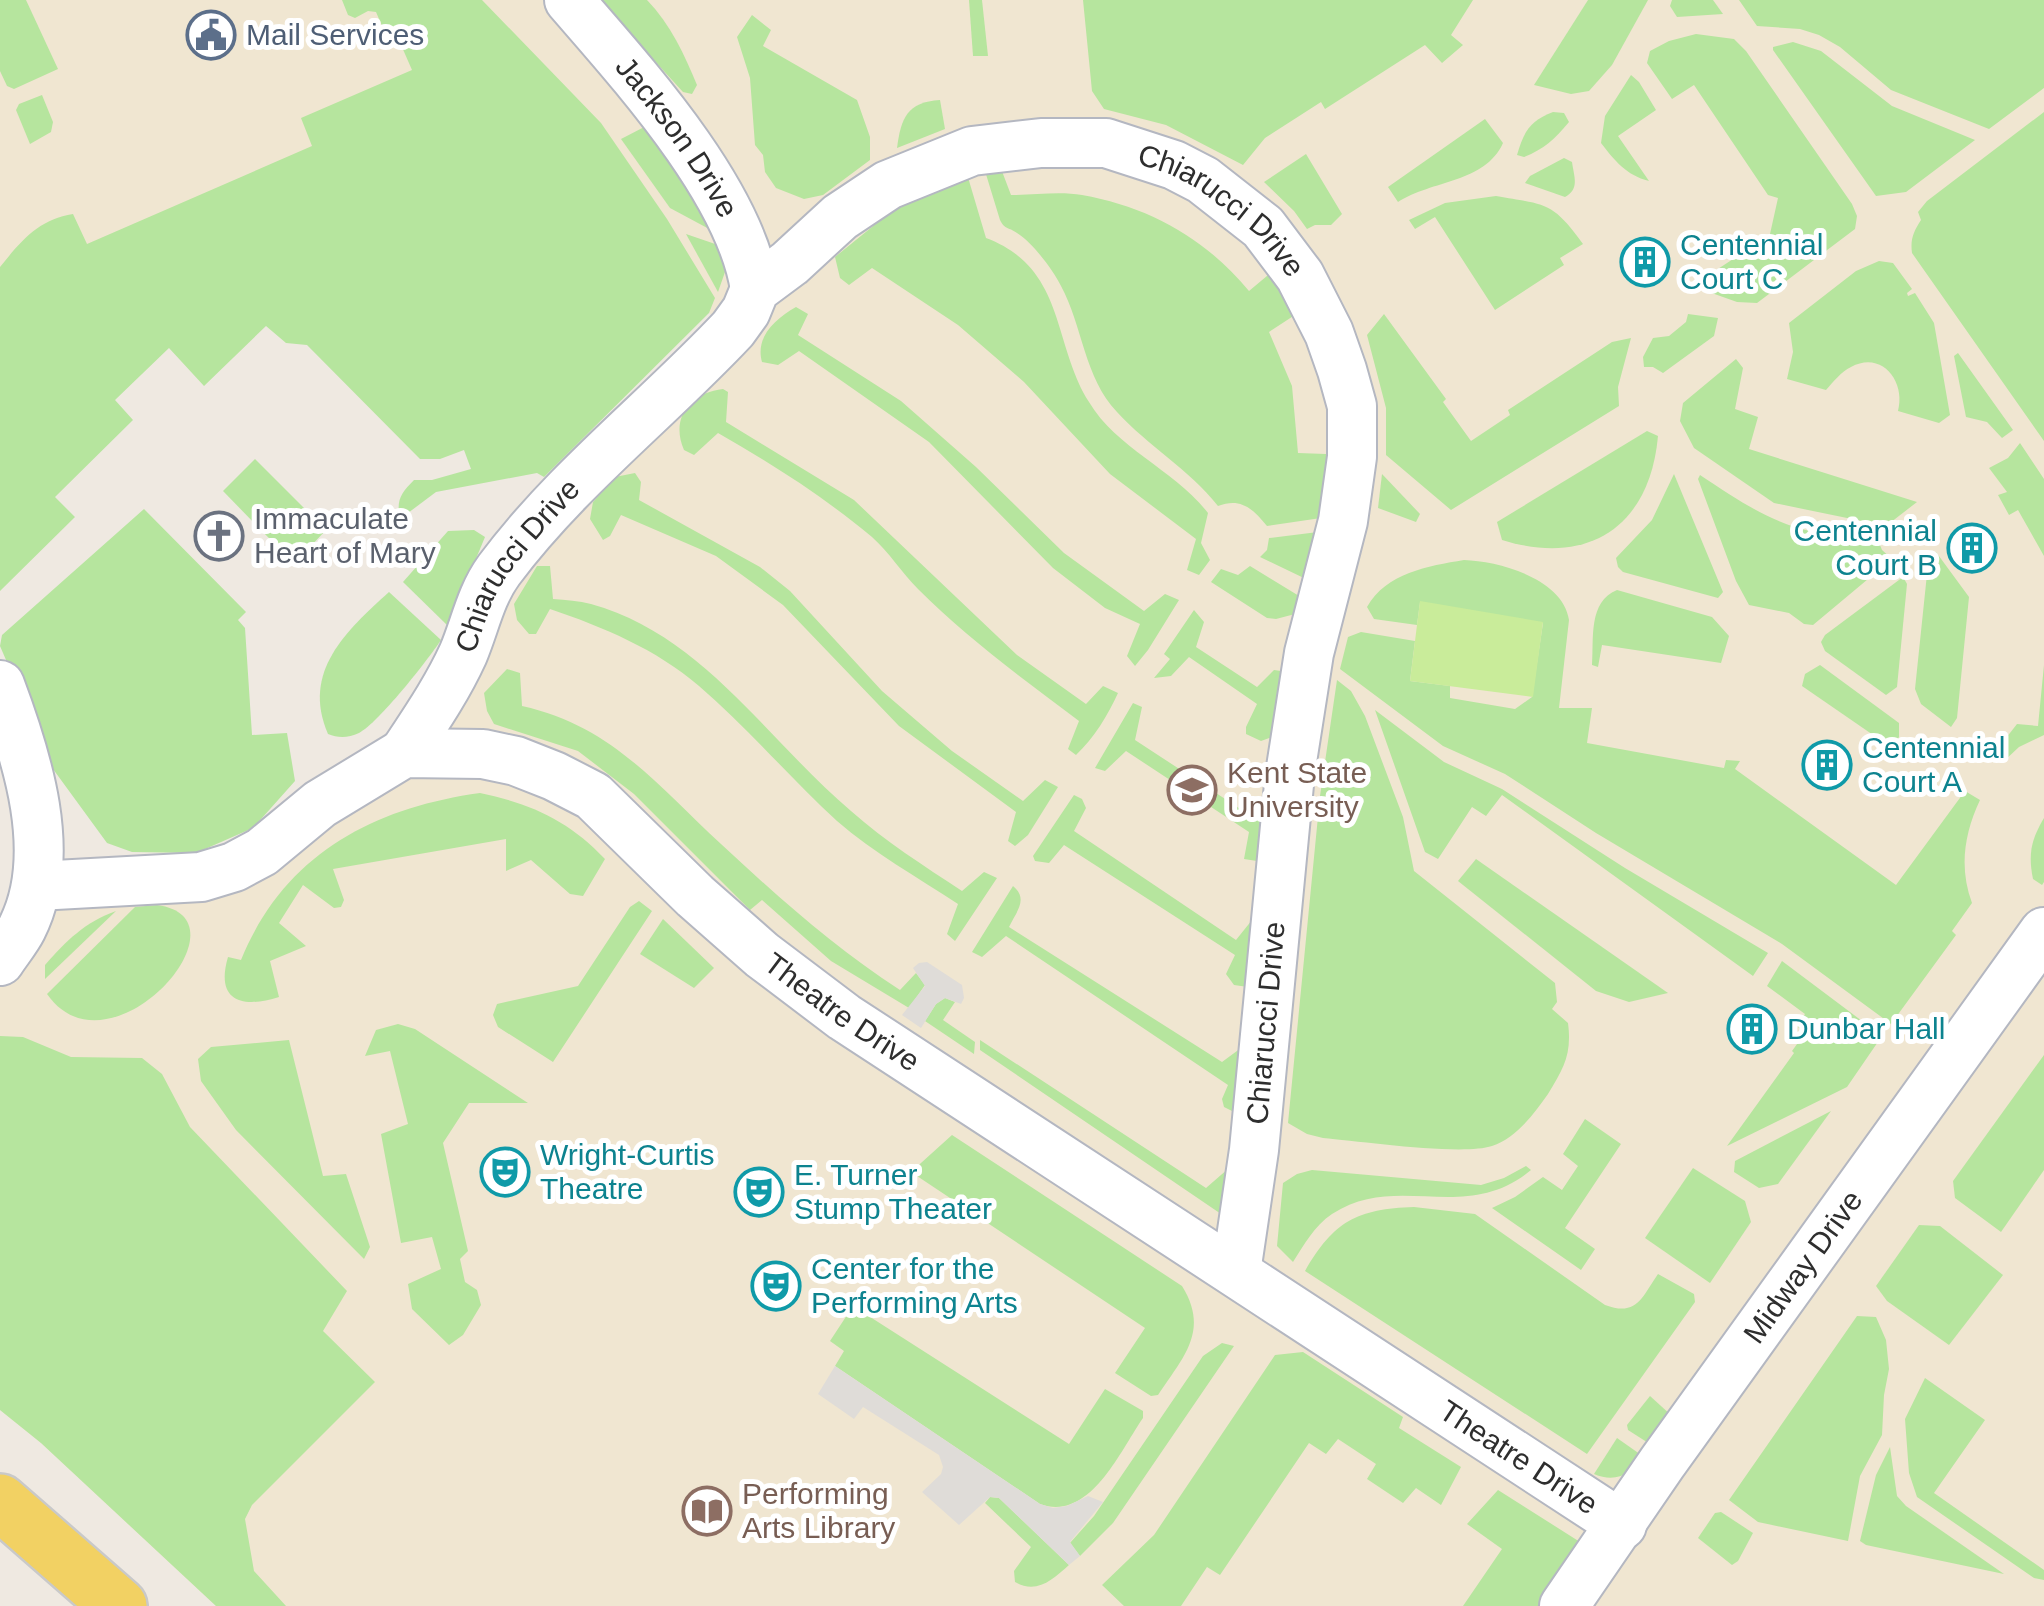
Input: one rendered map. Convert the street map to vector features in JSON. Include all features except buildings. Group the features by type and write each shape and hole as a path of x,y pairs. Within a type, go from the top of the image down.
{"main road":[{"path":"0,1502 119,1606"}],"street":[{"name":"Jackson Drive","path":"570,0 679,132 734,228 752,266 755,289"},
{"name":"Chiarucci Drive","path":"404,753 464,653 478,608 496,574 535,524 733,329 755,289 840,217 888,185 972,151 1041,143 1106,143 1174,165 1232,199 1263,227 1286,257 1329,333 1352,406 1352,456 1343,521 1309,653 1290,774 1254,1150 1236,1272"},
{"path":"0,685 29,770 36,816 37,886 22,929 0,961"},
{"path":"37,886 153,882 200,877 234,866 262,852 348,786 404,753"},
{"name":"Theatre Drive","path":"404,753 483,754 516,761 593,796 695,896 762,955 830,1007 1622,1524"},
{"name":"Midway Drive","path":"1564,1606 1662,1463 2044,932"}],"shaded area":[{"name":"Kent State University","path":"0,0 2044,0 2044,1606 216,1606 41,1443 0,1410 0,958 37,886 153,882 361,777 478,608 733,329 709,313 263,205 0,439"},
{"path":"927,962 962,985 964,998 961,1004 945,998 936,1004 921,1028 902,1015 925,986 913,968"},
{"path":"835,1366 1040,1504 1053,1508 1067,1506 1088,1496 1103,1502 1070,1542 1080,1556 1069,1565 999,1498 990,1497 959,1525 922,1492 941,1474 939,1455 863,1407 854,1419 818,1394"}],"green space":[{"path":"0,0 26,0 58,69 14,89 7,86 0,71"},
{"path":"342,0 482,0 601,123 715,298 709,313 544,477 537,473 436,492 400,519 401,497 414,480 432,480 471,469 464,450 440,459 420,459 307,345 286,343 266,326 204,386 169,348 115,400 133,420 55,497 75,517 0,591 0,267 23,240 50,221 73,214 87,244 312,146 301,118 412,70 398,38 389,42 376,12 368,11 355,18 348,15"},
{"path":"599,0 647,0 682,51 697,85 692,94 683,92"},
{"path":"969,0 982,0 988,56 973,56"},
{"path":"1083,0 1473,0 1451,35 1463,45 1442,63 1425,45 1325,109 1321,102 1265,138 1243,165 1166,125 1104,109 1092,91"},
{"path":"1588,0 1648,0 1612,65 1589,91 1571,94 1534,85"},
{"path":"1672,0 1713,0 1723,14 1677,17 1670,6"},
{"path":"1739,0 2044,0 2044,88 1989,129 1891,90 1840,47 1819,35 1800,29 1757,26"},
{"path":"752,15 771,30 763,46 857,100 870,137 870,160 823,195 804,199 776,188 765,172 763,155 755,145 750,78 737,37"},
{"path":"1696,34 1734,39 1746,51 1857,216 1855,229 1757,303 1737,302 1692,286 1759,242 1768,243 1778,198 1768,195 1694,85 1672,99 1647,63 1650,51"},
{"path":"1793,42 1821,51 1892,106 1975,140 1906,192 1876,196 1773,50"},
{"path":"1631,75 1656,110 1618,136 1649,181 1627,171 1601,143 1605,116"},
{"path":"42,95 53,122 51,132 30,144 16,110 19,104"},
{"path":"940,100 945,129 897,148 904,120 913,108"},
{"path":"1553,112 1564,113 1569,122 1543,147 1524,157 1517,155 1529,128"},
{"path":"2044,112 2044,441 1912,248 1913,235 1921,220 1918,212 1927,201"},
{"path":"1485,119 1503,143 1495,156 1471,173 1398,202 1388,187"},
{"path":"650,124 694,192 711,230 670,208 621,139"},
{"path":"1306,154 1342,214 1331,225 1307,229 1264,182"},
{"path":"1564,158 1572,162 1575,182 1565,197 1525,183 1530,176"},
{"path":"1000,166 1011,195 1056,193 1107,200 1175,228 1214,256 1249,291 1274,270 1301,311 1269,332 1292,386 1298,453 1326,454 1331,462 1321,518 1267,526 1246,506 1218,506 1117,412 1097,383 1057,280 1030,243 1000,220 985,171"},
{"path":"967,174 986,238 1012,251 1031,268 1044,288 1089,402 1115,433 1179,484 1208,513 1201,543 1210,560 1199,575 1187,570 1196,539 1110,474 1024,382 958,325 872,268 849,285 840,278 835,257 904,201"},
{"path":"1496,196 1547,207 1583,244 1560,258 1564,265 1495,310 1435,217 1415,229 1409,220 1445,203"},
{"path":"686,234 721,246 725,272 718,292"},
{"path":"1879,261 1893,263 1912,289 1908,296 1915,293 1934,323 1950,415 1939,423 1898,411 1900,400 1895,380 1882,366 1873,363 1847,369 1826,390 1787,379 1793,352 1789,323 1856,271"},
{"path":"796,307 808,314 798,335 901,401 1064,553 1144,611 1165,594 1179,600 1135,666 1127,656 1140,624 1105,608 1053,568 929,442 799,351 778,365 762,362 764,337"},
{"path":"1384,314 1446,399 1443,402 1471,441 1510,415 1508,410 1612,342 1631,338 1618,387 1619,406 1451,510 1386,455 1386,408 1367,335"},
{"path":"1688,314 1718,318 1714,336 1663,373 1644,367 1643,357 1653,338 1669,336 1686,322"},
{"path":"1958,353 2013,430 2002,438 1987,422 1966,417 1954,356"},
{"path":"1736,359 1743,368 1735,409 1758,417 1749,449 1917,502 1886,526 1774,503 1694,448 1680,421 1683,403"},
{"path":"723,389 728,392 726,422 854,500 1017,655 1086,704 1103,686 1118,693 1100,726 1076,755 1068,749 1079,721 956,624 854,522 718,433 694,455 684,450 680,428 686,409 701,396"},
{"path":"1647,431 1658,436 1653,467 1628,516 1610,532 1587,543 1562,548 1502,540 1497,522"},
{"path":"2020,443 2044,479 2044,556 2018,510 2009,515 1998,495 2007,492 1989,468 2008,458"},
{"path":"255,459 326,530 294,564 223,491"},
{"path":"635,473 641,482 639,500 760,567 790,591 882,691 952,751 1023,801 1045,780 1058,787 1028,835 1015,846 1008,841 1016,812 899,726 783,605 716,556 621,515 610,536 603,540 590,519 593,502 615,477"},
{"path":"1382,474 1420,514 1416,522 1378,508"},
{"path":"1674,474 1723,592 1718,598 1623,572 1618,567 1616,558 1652,520"},
{"path":"1700,475 1783,523 1825,534 1876,535 1882,550 1892,559 1813,625 1804,624 1789,613 1749,605 1736,581 1698,479"},
{"path":"144,509 246,612 238,620 245,628 252,735 287,733 295,781 253,828 196,853 132,852 107,843 53,769 0,646 2,635"},
{"path":"474,530 485,537 448,626 403,582 448,531"},
{"path":"1318,532 1308,580 1260,557 1267,550 1269,538"},
{"path":"1936,552 1969,597 1957,718 1951,727 1921,704 1915,689 1927,574 1917,566"},
{"path":"1464,560 1494,564 1527,575 1555,593 1564,606 1569,620 1559,708 1592,708 1587,743 1724,768 1726,760 1740,761 1735,769 1896,885 1965,791 1980,800 1965,851 1972,903 1952,931 1956,935 1891,1024 1782,944 1505,774 1443,746 1340,669 1348,637 1361,632 1415,641 1410,681 1450,686 1450,698 1515,709 1532,697 1543,623 1420,602 1417,625 1374,619 1367,607 1385,586 1409,573"},
{"path":"537,566 550,566 553,599 591,604 631,619 700,664 820,783 877,833 919,863 962,891 984,872 997,878 955,941 947,934 958,904 837,821 735,719 682,673 628,640 550,609 536,634 529,634 517,620 514,604"},
{"path":"1250,566 1304,599 1295,614 1267,618 1211,582 1221,569 1238,575"},
{"path":"1903,577 1907,584 1897,687 1886,695 1825,651 1821,642 1825,635"},
{"path":"1617,590 1712,617 1729,636 1721,663 1602,645 1598,667 1592,665 1597,612 1601,603"},
{"path":"389,592 441,640 368,727 347,737 328,734 321,712 324,672 344,638"},
{"path":"1420,601 1543,622 1533,697 1410,681"},
{"path":"1194,610 1204,622 1196,647 1257,687 1274,670 1281,671 1291,682 1280,734 1261,741 1246,734 1257,704 1189,657 1171,676 1154,678 1170,659 1164,654"},
{"path":"1820,665 1899,723 1899,737 1892,748 1802,686 1805,674"},
{"path":"2044,665 2044,735 2019,747 2003,762 1992,756 2017,724 2038,726"},
{"path":"507,669 520,673 522,706 582,728 631,760 764,883 853,957 900,990 916,973 925,985 909,1008 831,961 762,900 750,910 634,794 578,751 494,724 484,693"},
{"path":"1337,680 1351,691 1365,716 1403,817 1414,871 1555,983 1557,1002 1552,1009 1568,1023 1565,1060 1548,1094 1530,1117 1517,1131 1492,1146 1435,1149 1323,1138 1288,1123 1320,796"},
{"path":"1133,703 1142,707 1135,740 1245,812 1265,795 1276,848 1257,861 1244,859 1249,832 1126,751 1105,771 1095,768"},
{"path":"1375,710 1444,762 1502,789 1768,953 1753,976 1502,795 1486,816 1472,807 1438,859 1425,852"},
{"path":"480,793 548,816 578,834 605,859 583,896 570,894 531,860 506,871 506,839 333,869 344,900 341,907 334,908 303,885 279,923 306,946 270,961 279,997 243,1001 229,992 225,984 228,957 241,960 259,923 307,865 368,825 440,800"},
{"path":"1074,795 1082,799 1086,808 1074,831 1236,940 1252,920 1257,922 1248,987 1234,985 1226,974 1235,955 1064,845 1049,863 1035,861 1033,856"},
{"path":"2044,818 2042,885 2033,879 2031,855 2033,840"},
{"path":"1476,859 1668,993 1629,1002 1596,991 1458,881"},
{"path":"1013,886 1021,901 1009,927 1222,1062 1241,1048 1250,1102 1232,1111 1224,1107 1222,1099 1228,1085 1006,936 982,957 972,952"},
{"path":"639,901 652,911 553,1062 498,1027 493,1015 497,1004 578,986 630,907"},
{"path":"157,905 183,916 190,937 182,962 162,988 135,1008 104,1019 74,1016 47,994 135,907"},
{"path":"116,911 45,979 45,965 69,940"},
{"path":"663,919 714,968 694,988 640,954"},
{"path":"1782,961 1882,1036 1847,1087 1727,1146 1805,1033 1797,1026 1805,1014 1767,986"},
{"path":"945,998 955,1002 943,1020 975,1042 974,1054 925,1021"},
{"path":"398,1024 415,1029 528,1103 469,1103 443,1143 468,1251 460,1259 465,1282 477,1290 481,1305 463,1335 449,1345 412,1309 408,1284 441,1269 432,1237 401,1243 381,1134 408,1124 390,1051 365,1056 376,1030"},
{"path":"0,1036 23,1037 71,1057 142,1058 162,1074 190,1127 347,1291 323,1331 375,1382 252,1505 245,1519 254,1571 286,1606 216,1606 41,1443 0,1410"},
{"path":"289,1040 323,1176 346,1174 370,1247 364,1259 236,1130 201,1081 198,1059 211,1047"},
{"path":"980,1040 1206,1188 1229,1168 1224,1216 980,1050"},
{"path":"2044,1055 2044,1170 2001,1232 1955,1198 1953,1181"},
{"path":"1831,1111 1778,1184 1759,1188 1734,1172 1735,1161"},
{"path":"1585,1119 1621,1144 1565,1228 1595,1249 1581,1270 1492,1208 1543,1177 1562,1190 1578,1166 1563,1154"},
{"path":"952,1135 1182,1286 1194,1317 1193,1330 1184,1356 1158,1395 1151,1396 1115,1373 1145,1328 911,1172"},
{"path":"1526,1166 1531,1170 1506,1186 1481,1194 1381,1197 1357,1202 1320,1224 1293,1262 1277,1246 1283,1183 1297,1174 1312,1170 1481,1185"},
{"path":"1693,1168 1745,1201 1751,1222 1710,1283 1645,1238"},
{"path":"1414,1207 1475,1214 1605,1305 1632,1307 1658,1274 1694,1294 1695,1302 1587,1454 1305,1271 1326,1240 1349,1221 1377,1211"},
{"path":"1919,1225 1940,1226 2003,1275 1949,1345 1887,1301 1876,1286"},
{"path":"853,1306 1069,1444 1105,1389 1143,1411 1143,1418 1102,1480 1088,1493 1074,1503 1058,1507 1040,1504 835,1366 844,1351 830,1341"},
{"path":"1857,1316 1876,1317 1886,1340 1889,1369 1882,1435 1860,1476 1848,1541 1758,1522 1729,1500"},
{"path":"1222,1343 1234,1346 1113,1523 1080,1556 1070,1543 1094,1516 1203,1356"},
{"path":"1303,1352 1403,1417 1399,1428 1461,1467 1441,1505 1416,1488 1403,1503 1367,1479 1376,1464 1338,1439 1326,1454 1309,1443 1220,1575 1207,1567 1181,1606 1124,1606 1102,1585 1154,1535 1275,1355"},
{"path":"1925,1378 1985,1420 1934,1493 2044,1570 2044,1580 2034,1578 1917,1497 1909,1473 1905,1419"},
{"path":"1650,1396 1672,1416 1653,1446 1628,1430 1627,1425"},
{"path":"1617,1438 1644,1457 1622,1476 1594,1474"},
{"path":"1890,1447 1897,1496 2004,1574 1860,1541 1876,1475"},
{"path":"1498,1490 1580,1542 1538,1606 1463,1606 1502,1549 1467,1524"},
{"path":"990,1497 999,1498 1069,1565 1038,1586 1015,1582 1014,1571 1031,1547 985,1503"},
{"path":"1721,1512 1753,1533 1732,1565 1698,1538 1715,1513"}],"place":[{"name":"Mail Services","path":"211,35"},
{"name":"Centennial Court C","path":"1645,262"},
{"name":"Immaculate Heart of Mary","path":"219,536"},
{"name":"Centennial Court B","path":"1972,548"},
{"name":"Centennial Court A","path":"1827,765"},
{"name":"Kent State University","path":"1192,790"},
{"name":"Dunbar Hall","path":"1752,1029"},
{"name":"Wright-Curtis Theatre","path":"505,1172"},
{"name":"E. Turner Stump Theater","path":"759,1192"},
{"name":"Center for the Performing Arts","path":"776,1286"},
{"name":"Performing Arts Library","path":"707,1511"}]}
